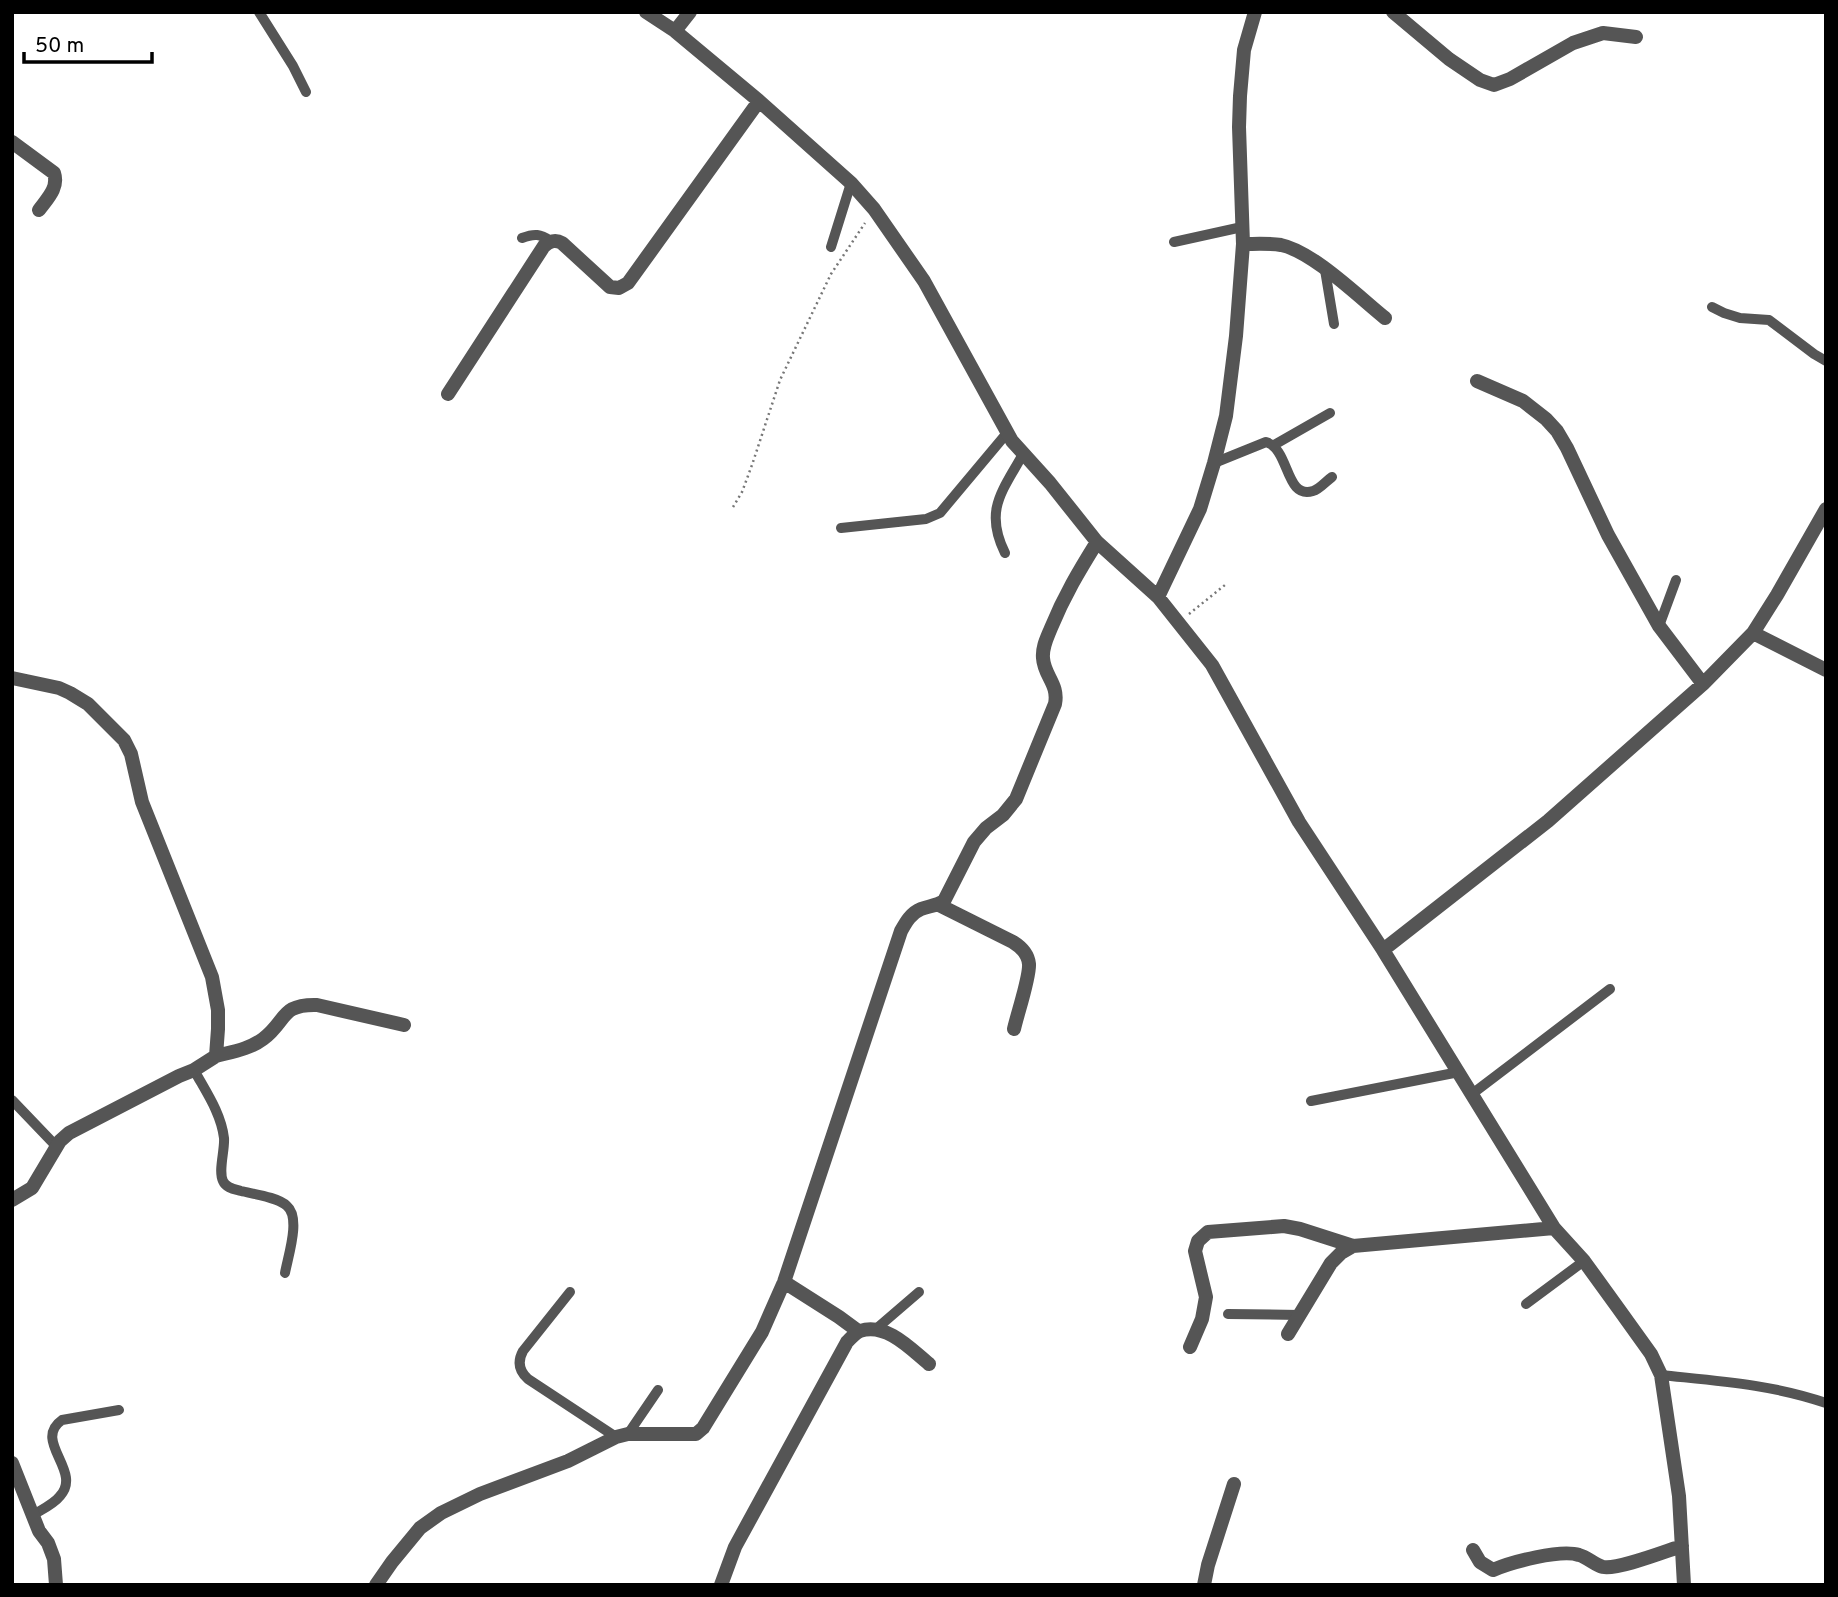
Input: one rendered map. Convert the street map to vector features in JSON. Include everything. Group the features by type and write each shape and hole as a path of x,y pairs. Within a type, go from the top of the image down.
{"street":[{"path":"646,12 675,31 759,101 851,183 874,209 924,281 1007,433 1097,542 1158,597 1212,665 1299,822 1383,950 1555,1228 1584,1261 1651,1354 1661,1376 1679,1496 1684,1585"},
{"path":"675,31 690,12"},
{"path":"1158,597 1200,509 1226,416 1236,335 1242,244 1240,96 1244,50 1255,12"},
{"path":"1393,12 1449,59 1480,80 1494,85 1510,79 1573,43 1604,33 1636,37"},
{"path":"448,394 544,246 551,241 562,243 610,287 623,287 628,283 759,101"},
{"path":"12,142 54,173 57,181 54,190 39,210"},
{"path":"1242,244 1279,245 1302,253 1385,318"},
{"path":"1477,381 1523,401 1557,431 1608,536 1660,626 1703,684"},
{"path":"1383,950 1548,821 1703,684 1753,633 1826,509"},
{"path":"376,1585 420,1528 441,1513 480,1494 568,1461 622,1435 696,1434 703,1428 762,1332 784,1282 901,931 906,921 916,912 939,905 947,897 974,842 1010,807 1022,789 1057,695 1044,666 1044,647 1069,588 1097,542"},
{"path":"1753,633 1826,670"},
{"path":"12,678 59,688 79,698 119,734 128,747 142,802 212,977 218,1010 216,1056"},
{"path":"939,905 1013,942 1027,956 1029,967 1014,1030"},
{"path":"12,1200 32,1188 60,1141 69,1133 194,1070 216,1056 256,1044 269,1034 288,1011 304,1005 317,1005 404,1025"},
{"path":"1190,1347 1202,1319 1206,1297 1195,1251 1198,1241 1208,1233 1284,1226 1353,1246 1555,1228"},
{"path":"1289,1334 1335,1257 1353,1246"},
{"path":"784,1282 858,1331"},
{"path":"721,1585 735,1547 847,1342 858,1331 876,1329 904,1343 929,1364"},
{"path":"12,1464 39,1531 54,1559 56,1585"},
{"path":"1204,1585 1234,1483"},
{"path":"1473,1550 1480,1562 1493,1570 1544,1556 1576,1554 1602,1567 1615,1567 1682,1546"}],"lane":[{"path":"259,12 306,92"},
{"path":"831,247 851,183"},
{"path":"1174,242 1242,227"},
{"path":"522,238 539,234 551,241"},
{"path":"1325,270 1334,324"},
{"path":"1712,307 1740,318 1769,320 1826,360"},
{"path":"1274,445 1329,413"},
{"path":"841,528 926,519 940,513 1007,433"},
{"path":"1214,463 1262,442 1274,445 1279,451 1292,482 1299,489 1315,491 1332,477"},
{"path":"1004,553 996,536 996,510 1003,490 1023,454"},
{"path":"1660,626 1676,580"},
{"path":"1472,1094 1610,989"},
{"path":"194,1070 222,1124 225,1141 221,1175 224,1183 231,1188 279,1201 287,1205 292,1212 294,1225 285,1273"},
{"path":"1311,1101 1459,1072"},
{"path":"12,1100 57,1147"},
{"path":"1526,1304 1584,1261"},
{"path":"570,1292 523,1351 519,1361 523,1374 622,1435 658,1390"},
{"path":"876,1329 919,1292"},
{"path":"1227,1314 1300,1315"},
{"path":"1661,1376 1755,1384 1826,1403"},
{"path":"33,1515 60,1497 66,1483 65,1468 51,1437 55,1427 62,1420 120,1410"}],"path":[{"path":"733,507 752,465 780,380 831,274 874,209"},
{"path":"1178,623 1225,584"}]}
